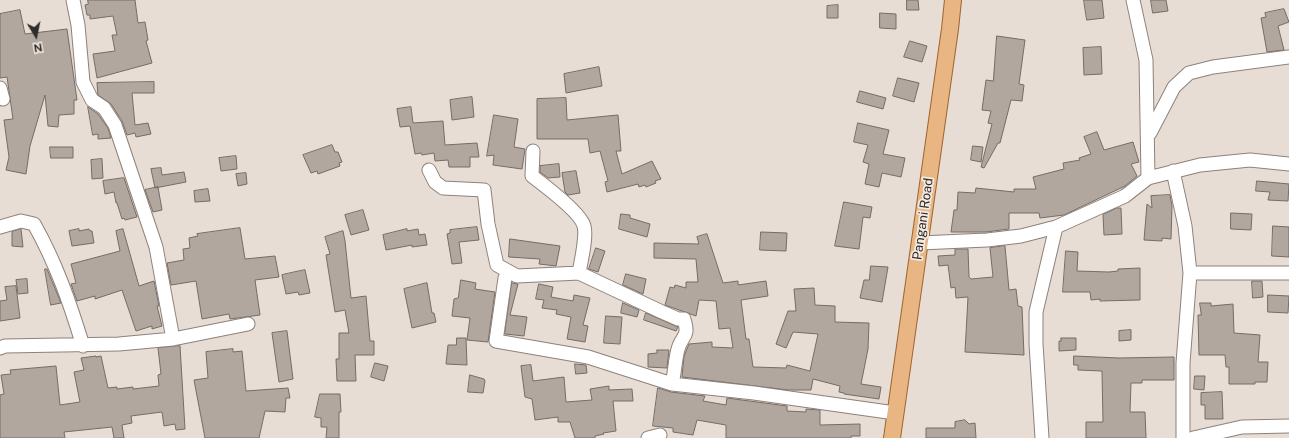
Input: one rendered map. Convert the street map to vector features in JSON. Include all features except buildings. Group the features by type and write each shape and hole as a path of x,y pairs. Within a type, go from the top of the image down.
{"main road":[{"name":"Pangani Road","path":"892,438 953,0"}],"street":[{"path":"73,0 78,25 83,82 92,100 104,108 115,125 156,247 173,339"},
{"path":"1133,0 1146,60 1148,178"},
{"path":"1148,135 1174,87 1189,73 1213,67 1289,57"},
{"path":"533,150 532,176 574,212 584,225 579,273"},
{"path":"920,243 987,240 1021,236 1056,227 1125,196 1148,178 1200,165 1250,160 1289,164"},
{"path":"429,170 435,182 443,188 484,190 493,252 497,265 518,276 579,273 662,312 684,320 686,332 684,339 679,345 672,384"},
{"path":"1173,171 1185,226 1190,273 1183,363 1183,438"},
{"path":"0,227 21,221 34,224 50,253 68,299 83,346"},
{"path":"1042,438 1036,344 1036,312 1056,227"},
{"path":"508,271 505,278 496,341 588,357 672,384 754,393 895,413"},
{"path":"1190,273 1289,273"},
{"path":"0,348 5,346 83,346 173,339 248,324"},
{"path":"1193,438 1242,427 1289,426"}]}
